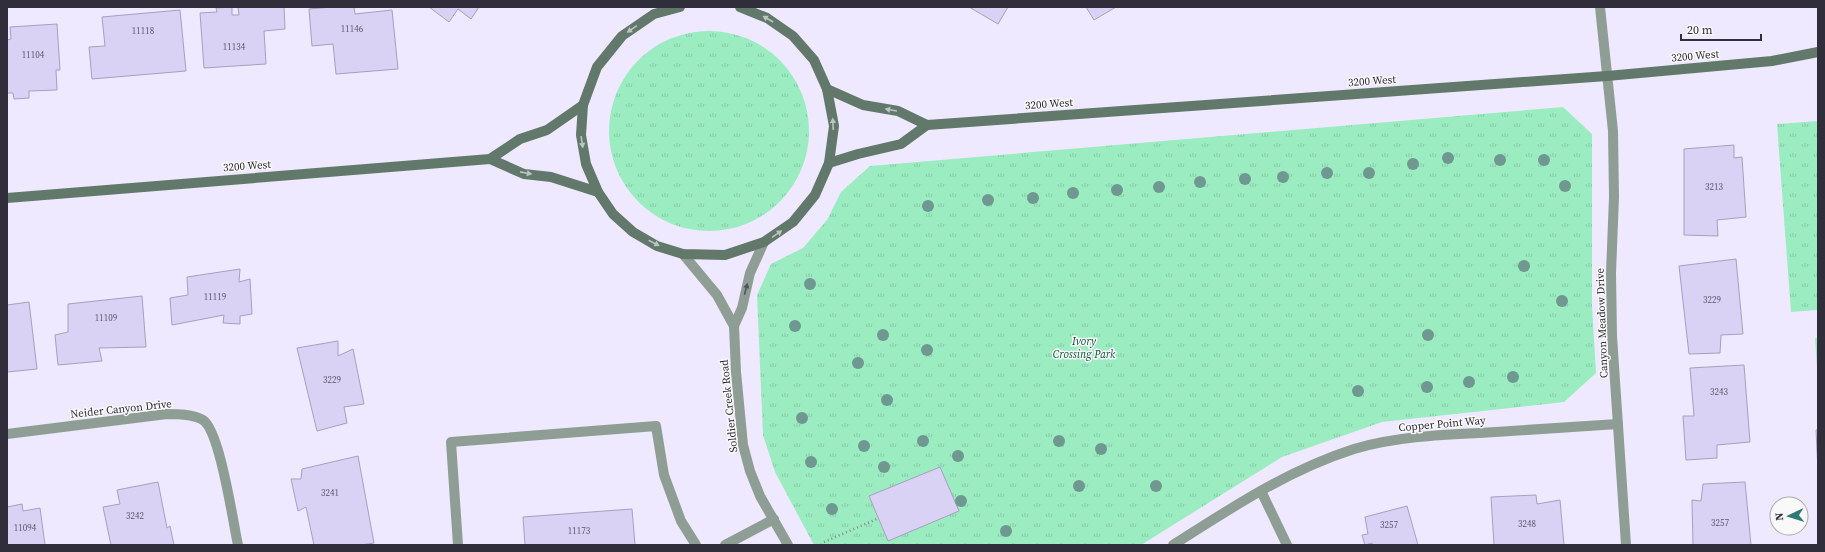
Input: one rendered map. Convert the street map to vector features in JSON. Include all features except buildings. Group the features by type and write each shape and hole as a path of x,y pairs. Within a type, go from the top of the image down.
{"street":[{"path":"680,7 656,10 622,36 597,68 583,105 581,135 586,164 598,192 614,214 634,232 657,246 683,254 725,255 764,242 798,217 815,195 829,163 834,126 827,89 814,60 793,36 767,18 740,7"},
{"name":"Canyon Meadow Drive","path":"1600,7 1613,131 1614,197 1611,303 1626,545"},
{"name":"3200 West","path":"827,89 863,105 898,111 927,125 1607,76 1772,61 1818,52"},
{"name":"3200 West","path":"490,159 520,139 547,130 583,105"},
{"path":"829,163 858,154 901,144 927,125"},
{"name":"3200 West","path":"7,198 490,159 524,174 551,177 598,192"},
{"name":"Soldier Creek Road","path":"734,326 742,308 750,273 764,242"},
{"name":"Soldier Creek Road","path":"683,254 717,295 734,326 743,445 750,471 760,496 788,545"},
{"name":"Neider Canyon Drive","path":"7,434 167,414 182,414 203,420 210,428 218,452 238,545"},
{"name":"Copper Point Way","path":"1173,545 1261,490 1318,462 1356,449 1398,440 1430,436 1618,424"},
{"path":"458,545 451,442 656,426 664,475 681,521 696,545"},
{"path":"1261,490 1287,545"},
{"path":"725,545 774,520"}],"path":[{"path":"824,542 878,518"}],"green space":[{"path":"699,31 719,31 738,35 756,43 780,60 792,75 805,102 809,121 809,141 805,160 792,187 780,202 765,214 738,227 719,231 699,231 680,227 662,219 645,208 632,195 621,178 613,160 609,141 609,121 613,102 621,84 632,67 645,54 662,43 680,35"},
{"name":"Ivory Crossing Park","path":"1563,107 1592,134 1592,306 1596,373 1564,402 1382,422 1282,457 1141,545 814,545 775,472 763,435 757,295 771,264 803,248 827,220 841,192 870,166"},
{"path":"1818,121 1818,310 1791,312 1777,124"},
{"path":"1815,338 1818,338 1818,368 1817,368"}]}
